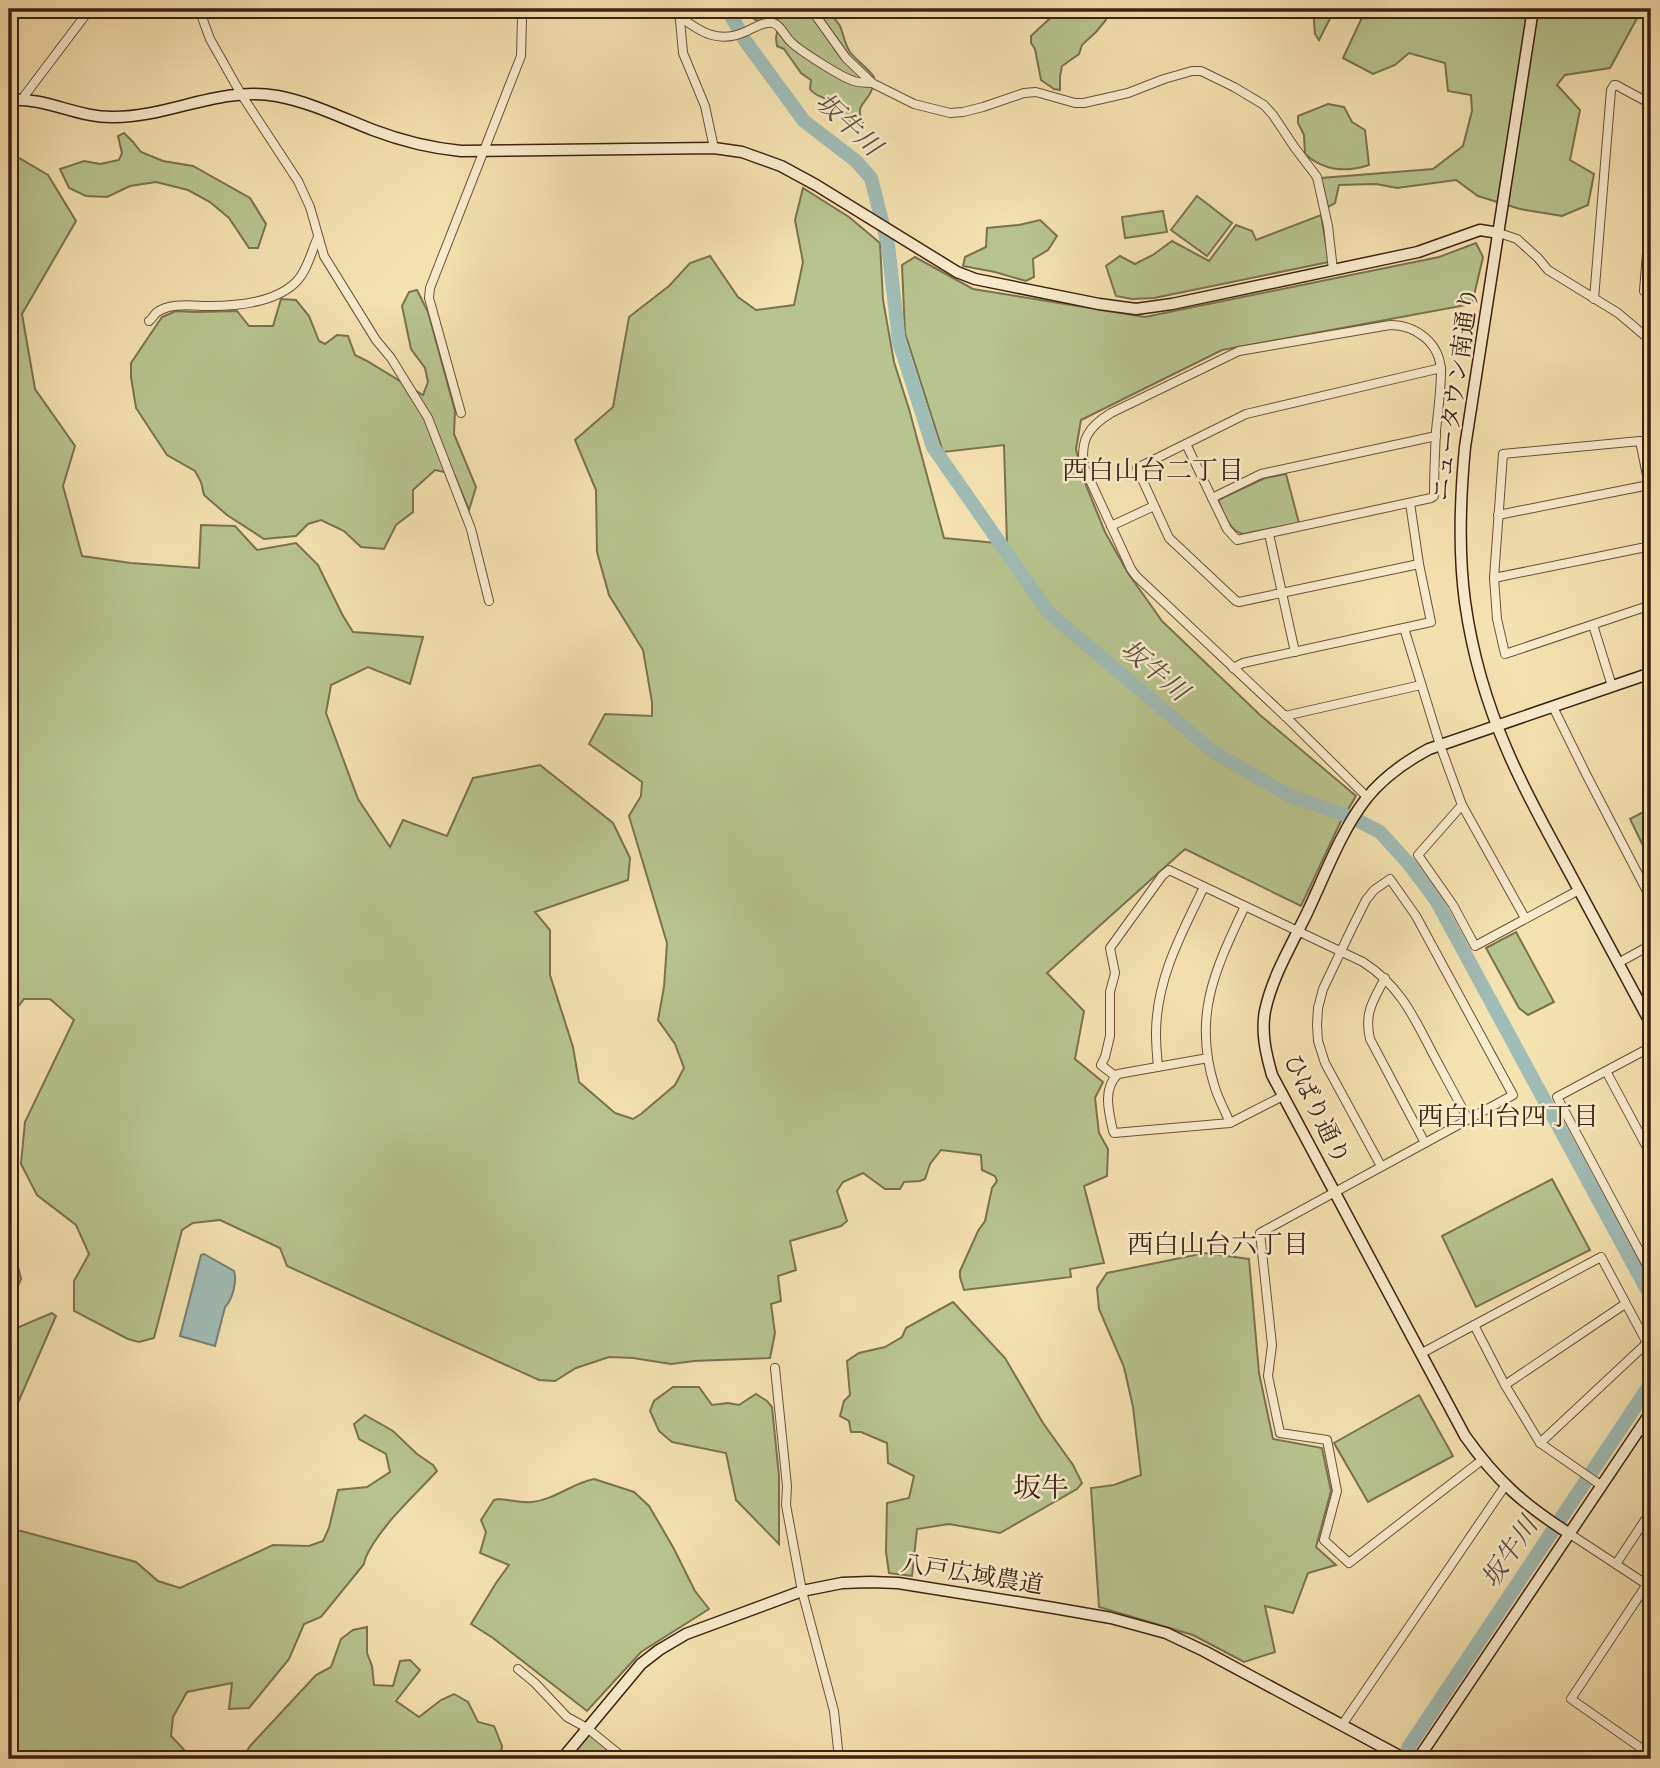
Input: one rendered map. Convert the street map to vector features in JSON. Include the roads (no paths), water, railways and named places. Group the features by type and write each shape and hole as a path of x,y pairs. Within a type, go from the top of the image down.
{"street":[{"path":"22,99 90,9"},
{"path":"199,9 210,39 241,94 298,181 310,207 324,256 428,418 471,529 489,601"},
{"path":"461,413 429,298 430,288 521,56 520,9 566,14 614,9"},
{"path":"669,9 680,13 690,24 701,30 724,38 734,37 764,23 778,25 792,43 842,76 872,83"},
{"path":"811,9 846,58 872,83 914,104 950,113 963,112 1024,93 1036,92 1084,103 1128,93 1192,71 1201,71 1264,105 1281,124 1317,177 1328,226 1333,270"},
{"name":"ニュータウン南通り","path":"1534,9 1465,447 1460,522 1466,603 1481,673 1507,751 1651,1024"},
{"path":"680,13 683,53 705,106 715,148"},
{"path":"1594,299 1611,90 1616,85 1651,104"},
{"path":"9,100 22,99 54,104 110,118 133,117 205,99 241,94 279,97 300,102 376,131 420,145 443,149 715,148 742,152 781,166 957,271 975,279 1136,309 1172,304 1418,252 1480,230 1517,239 1548,270 1618,313 1651,341"},
{"path":"1644,290 1650,257 1651,202"},
{"path":"149,321 157,312 179,306 244,304 285,291 304,272 318,237"},
{"path":"1185,444 1227,529 1237,540 1431,498 1434,496 1441,369 1436,352 1430,342 1415,330 1390,325 1234,353 1111,413 1095,424 1088,433 1082,454 1084,467 1136,576 1285,716 1365,801"},
{"path":"1419,564 1236,601 1169,538 1137,468 1246,414 1441,369"},
{"path":"1212,498 1261,474 1436,436"},
{"path":"1651,495 1640,442 1503,454 1494,578 1497,619 1505,654 1651,605"},
{"path":"1498,515 1649,485"},
{"path":"1233,668 1243,663 1431,622 1410,503"},
{"path":"1111,526 1154,506"},
{"path":"1269,534 1295,652"},
{"path":"1494,578 1651,546"},
{"path":"1593,625 1612,686"},
{"path":"1404,628 1440,745 1462,805 1525,918"},
{"name":"ひばり通り","path":"1567,1532 1524,1503 1505,1486 1465,1436 1272,1075 1264,1044 1265,1014 1273,984 1349,824 1365,801 1400,766 1429,749 1651,673"},
{"path":"1285,716 1421,685"},
{"path":"1553,707 1651,899"},
{"path":"1462,805 1418,855 1453,905 1475,946 1579,890"},
{"path":"1208,1058 1115,1076 1101,1065 1110,1036 1110,992 1115,973 1110,948 1169,870 1341,951 1363,962 1385,978 1410,1009 1468,1119"},
{"path":"1381,1167 1325,1063 1318,1041 1318,1008 1323,989 1366,900 1374,890 1390,879 1416,916 1513,1095 1468,1119 1425,1143 1381,1167 1335,1192 1260,1233 1272,1345 1268,1376 1280,1433 1327,1440 1337,1491 1324,1541 1349,1563 1482,1460"},
{"path":"1158,1067 1156,1020 1166,971 1204,887"},
{"path":"1230,1123 1216,1090 1208,1058 1207,1006 1213,979 1245,906"},
{"path":"1618,963 1651,945"},
{"path":"1385,978 1368,1015 1370,1040 1425,1143"},
{"path":"1651,1047 1557,1097 1651,1273"},
{"path":"1606,1071 1651,1155"},
{"path":"1115,1076 1107,1096 1114,1133 1230,1123 1283,1096"},
{"path":"1422,1353 1601,1257 1649,1346 1540,1443"},
{"path":"1504,1385 1625,1304"},
{"path":"1474,1325 1504,1385 1540,1443 1599,1484"},
{"path":"775,1368 787,1486 786,1505 802,1591 830,1689 839,1759"},
{"path":"1418,1759 1599,1484 1651,1412"},
{"path":"1342,1725 1505,1486"},
{"path":"1616,1564 1651,1511"},
{"path":"1567,1532 1650,1584 1571,1699 1651,1755"},
{"name":"八戸広域農道","path":"562,1759 641,1664 686,1634 802,1591 842,1583 898,1583 1111,1618 1166,1633 1405,1759"},
{"path":"518,1669 567,1717 587,1728 625,1759"}],"water":[{"path":"204,1254 234,1271 235,1275 234,1290 225,1307 215,1346 180,1336 201,1255"}],"waterway":[{"name":"坂牛川","path":"727,9 746,42 804,121 856,161 871,178 888,245 899,342 933,447 1048,612 1215,753 1290,796 1351,817 1380,832 1409,864 1436,900 1651,1297"},
{"name":"坂牛川","path":"1408,1748 1651,1383"}],"district":[{"name":"西白山台二丁目","path":"1153,470"},
{"name":"西白山台四丁目","path":"1508,1116"},
{"name":"西白山台六丁目","path":"1218,1244"},
{"name":"坂牛","path":"1041,1487"}]}
